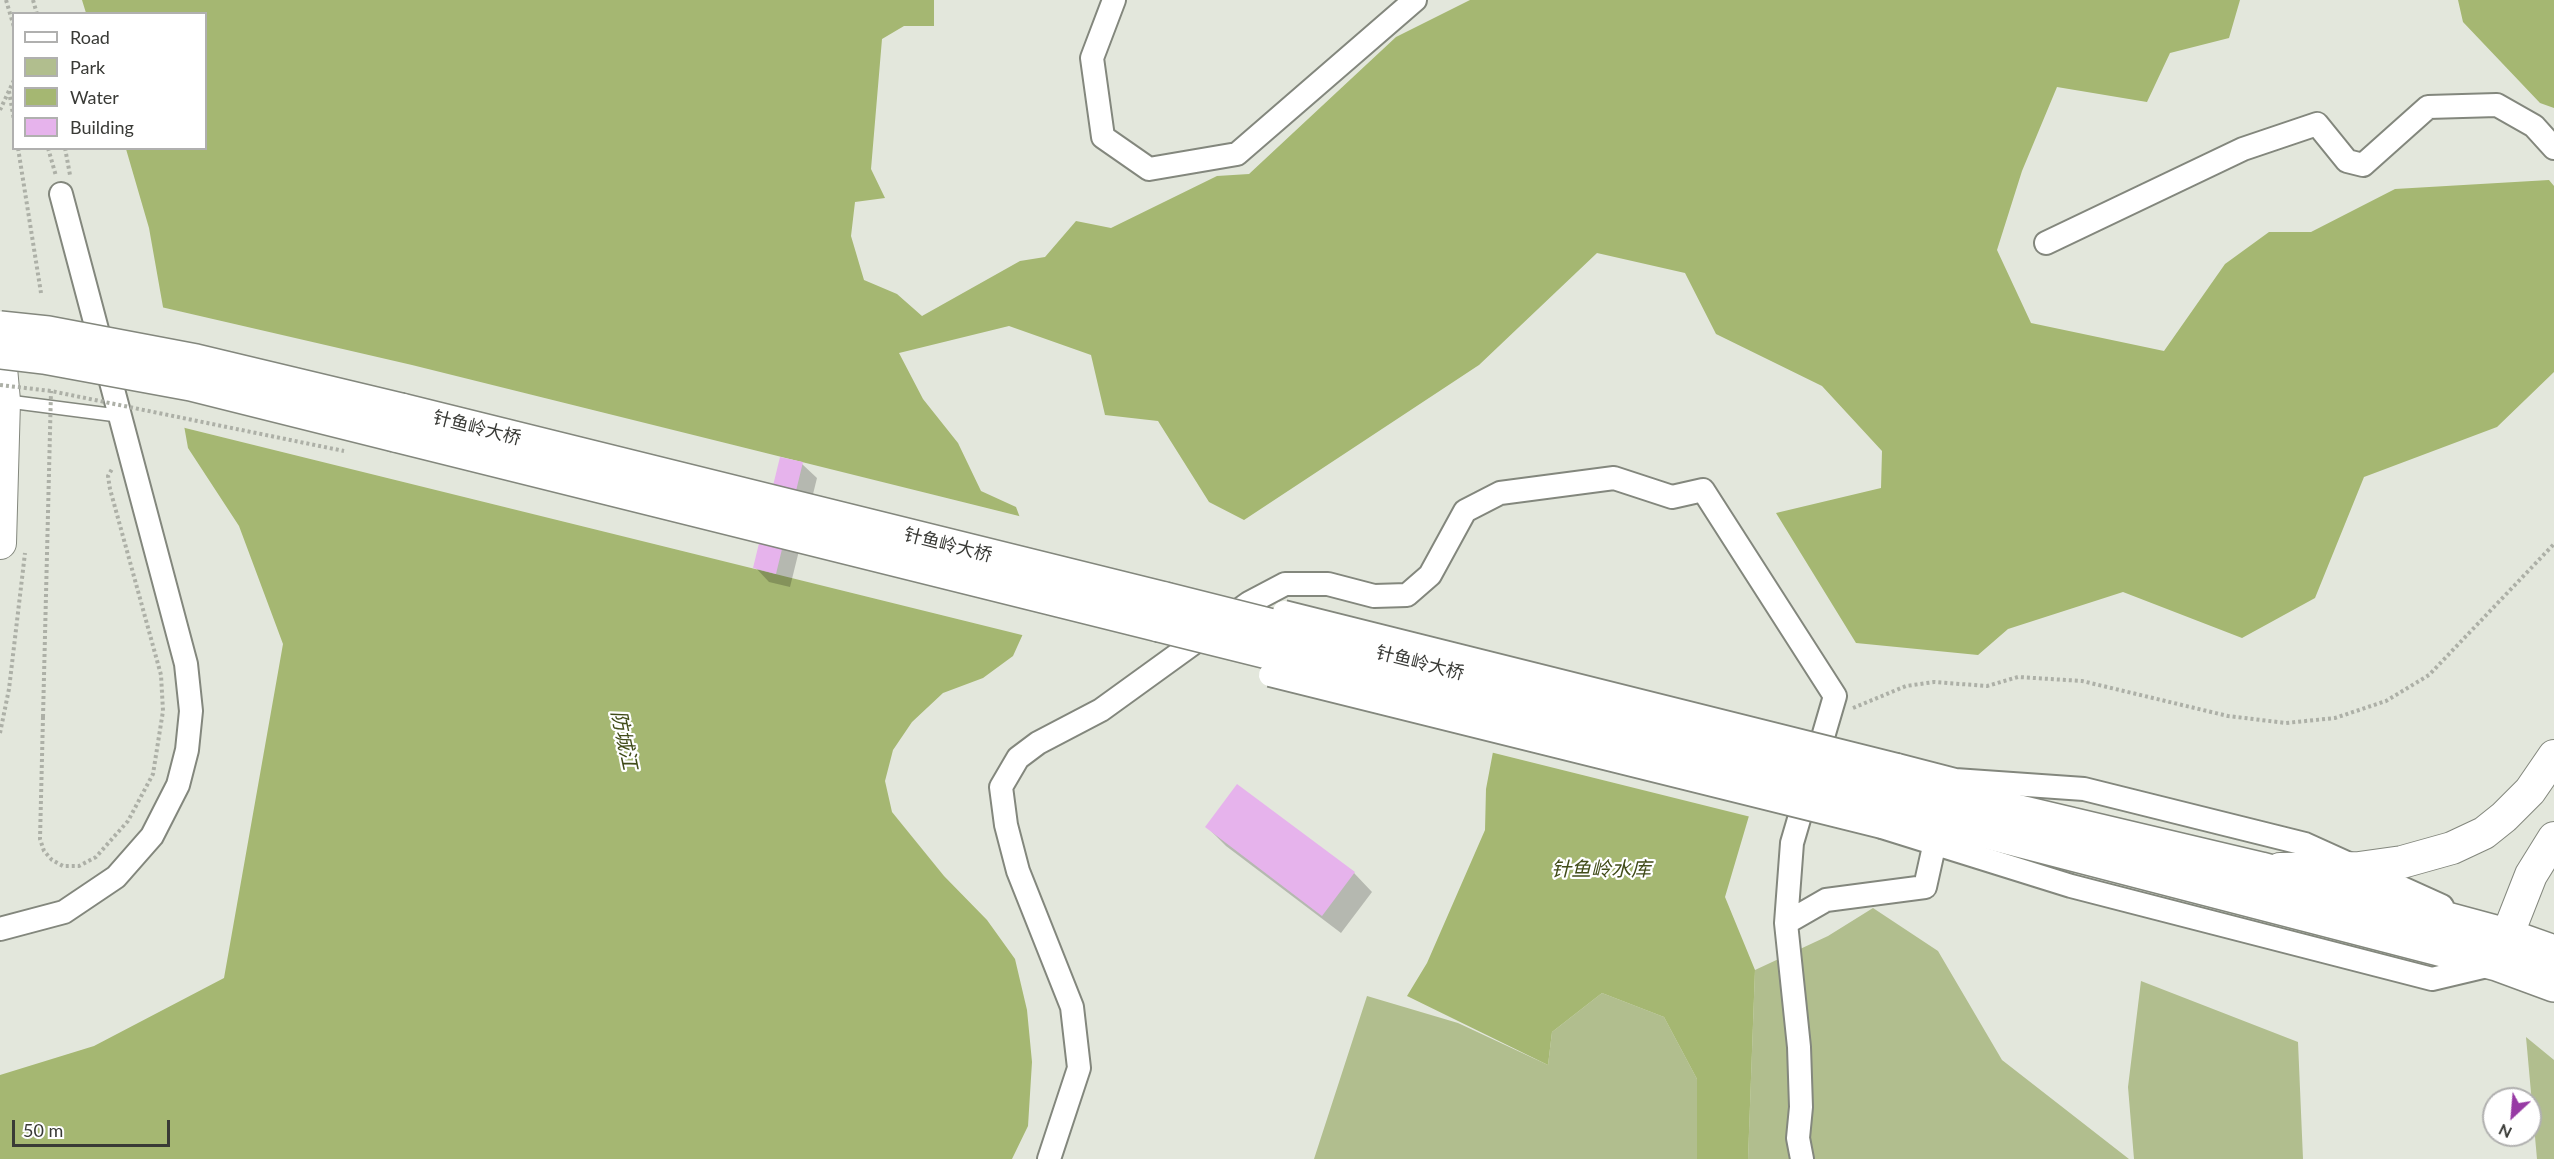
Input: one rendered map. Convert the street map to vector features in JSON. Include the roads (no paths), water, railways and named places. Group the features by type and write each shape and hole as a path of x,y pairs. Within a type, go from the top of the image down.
{"main road":[{"name":"针鱼岭大桥","path":"0,328 48,333 196,361 401,410 1890,795"},
{"name":"针鱼岭大桥","path":"0,351 191,384 1890,795"},
{"path":"0,357 13,542"},
{"path":"2261,869 2359,868 2402,862 2452,848 2484,832 2530,791 2554,756"},
{"path":"1890,795 2261,869 2501,949 2554,985"},
{"path":"1890,795 2501,949 2554,952"},
{"path":"2501,949 2531,875 2554,838"}],"street":[{"path":"1114,0 1092,58 1103,136 1149,169 1237,154 1415,0"},
{"path":"2046,243 2243,149 2317,124 2347,161 2363,165 2428,107 2497,105 2534,126 2554,148"},
{"path":"0,929 64,912 116,877 152,836 178,785 187,750 191,711 186,664 61,194"},
{"path":"1049,1159 1079,1068 1072,1008 1018,871 1006,825 1001,786 1018,758 1038,743 1101,710 1249,603 1285,584 1328,584 1374,596 1407,595 1430,575 1465,511 1500,493 1614,478 1672,497 1703,490 1835,696 1792,843 1786,924 1800,1047 1802,1107 1798,1138 1802,1159"},
{"path":"1284,612 1890,795 1935,842 2071,886 2432,979 2501,949"},
{"path":"1270,675 1890,795 1956,780 2084,789 2305,844 2359,868 2501,949"},
{"path":"1786,924 1826,900 1926,887 1935,842"}],"lane":[{"path":"2,393 121,416"}],"water":[{"name":"防城江","path":"82,0 934,0 934,26 904,26 882,39 871,169 885,198 855,202 851,236 864,280 897,294 922,316 1020,261 1045,257 1076,221 1111,228 1217,176 1249,174 1396,37 1470,0 2240,0 2229,38 2170,53 2147,102 2057,87 2022,171 1997,250 2031,323 2164,351 2225,264 2269,232 2311,232 2395,189 2549,180 2554,186 2554,372 2497,427 2364,477 2315,598 2242,638 2123,592 2008,629 1978,655 1856,643 1776,513 1881,488 1882,451 1822,386 1716,334 1685,273 1597,253 1479,365 1244,520 1209,502 1158,421 1105,415 1091,355 1009,326 899,353 923,399 958,443 981,491 1016,507 1045,585 1013,656 983,678 943,693 912,722 893,750 885,781 892,812 944,876 987,920 1015,959 1027,1010 1032,1062 1028,1126 1012,1159 0,1159 0,1075 94,1046 224,978 283,644 239,526 188,448 149,228 126,150 207,150 207,12 86,12"},
{"path":"2458,0 2554,0 2554,108 2540,103 2463,22"},
{"name":"针鱼岭水库","path":"1499,720 1759,782 1725,897 1755,970 1748,1159 1697,1159 1697,1079 1664,1017 1602,993 1552,1032 1548,1065 1407,996 1427,963 1485,830 1486,789"}]}
